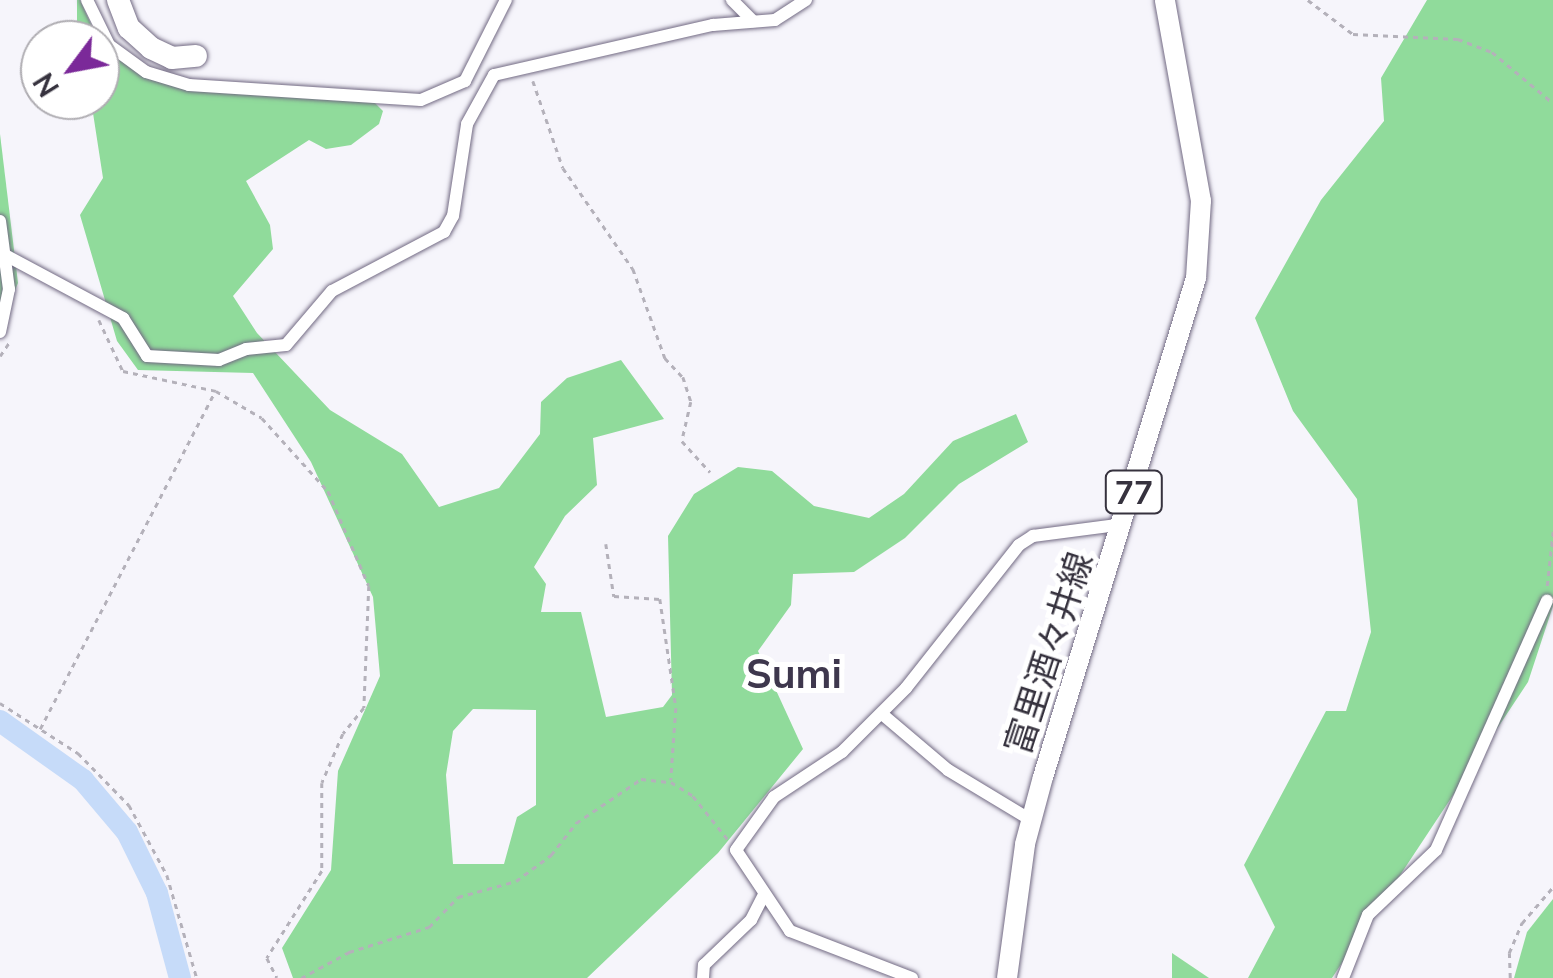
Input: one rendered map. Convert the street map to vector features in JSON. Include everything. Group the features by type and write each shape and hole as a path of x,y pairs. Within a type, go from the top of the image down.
{"highway":[{"path":"118,0 129,28 151,48 172,58 196,56"}],"main road":[{"name":"富里酒々井線","path":"1007,978 1031,820 1192,303 1200,238 1192,132 1165,0"}],"street":[{"path":"87,0 95,24 126,63 189,85 434,98 465,82 488,27 506,0"},
{"path":"732,0 753,21"},
{"path":"7,256 123,318 147,356 219,360 246,349 286,346 332,290 444,232 452,216 467,124 494,74 753,21 775,20 806,0"},
{"path":"479,56 494,74"},
{"path":"0,221 7,256 7,333"},
{"path":"912,978 790,931 736,850 774,797 842,752 882,714 1019,545 1034,536 1124,524"},
{"path":"1344,978 1368,915 1436,850 1548,601"},
{"path":"882,714 948,770 1031,820"},
{"path":"703,978 704,965 751,920 764,894"}],"path":[{"path":"1308,0 1353,34 1458,39 1492,52 1553,102"},
{"path":"528,65 563,168 633,269 666,358 683,377 691,402 682,441 710,472"},
{"path":"98,319 123,371 216,390 262,418 328,490 369,586 364,708 343,734 322,783 322,870 272,945 268,966 277,978"},
{"path":"0,356 7,333"},
{"path":"40,728 216,390"},
{"path":"1548,601 1553,531"},
{"path":"606,544 614,596 660,599 676,708 671,782"},
{"path":"0,703 78,753 129,805 167,875 197,978"},
{"path":"301,978 349,952 430,927 458,897 516,881 551,855 576,823 641,779 671,782 693,796 736,850"},
{"path":"1510,978 1509,953 1522,923 1553,887"}],"green space":[{"path":"77,0 80,0 89,20 77,20"},
{"path":"1427,0 1553,0 1553,606 1528,682 1332,978 1248,978 1275,927 1244,865 1326,711 1346,711 1371,632 1357,499 1293,411 1255,318 1321,200 1384,121 1381,78"},
{"path":"120,58 143,77 374,102 383,111 379,124 351,145 326,149 309,140 246,181 270,225 273,249 233,296 257,333 330,410 402,454 439,507 499,488 540,434 541,402 567,378 621,360 664,419 593,438 597,485 565,516 534,567 546,584 541,612 581,612 606,717 663,707 672,695 668,536 694,494 738,467 772,471 814,506 869,518 904,494 953,441 1016,414 1028,442 959,484 905,538 854,572 793,574 791,605 758,651 803,749 718,853 587,978 293,978 282,948 331,870 338,771 380,676 373,597 311,462 253,373 138,370 117,341 80,215 103,178 94,120 120,120","holes":["473,709 536,710 536,805 517,817 504,864 453,864 446,775 453,731"]},
{"path":"0,134 18,283 0,327"},
{"path":"1553,899 1553,978 1514,978 1527,932"},
{"path":"1172,953 1209,978 1172,978"}],"waterway":[{"path":"0,721 83,780 127,832 157,893 180,978"}],"district":[{"name":"Sumi","path":"794,673"}]}
